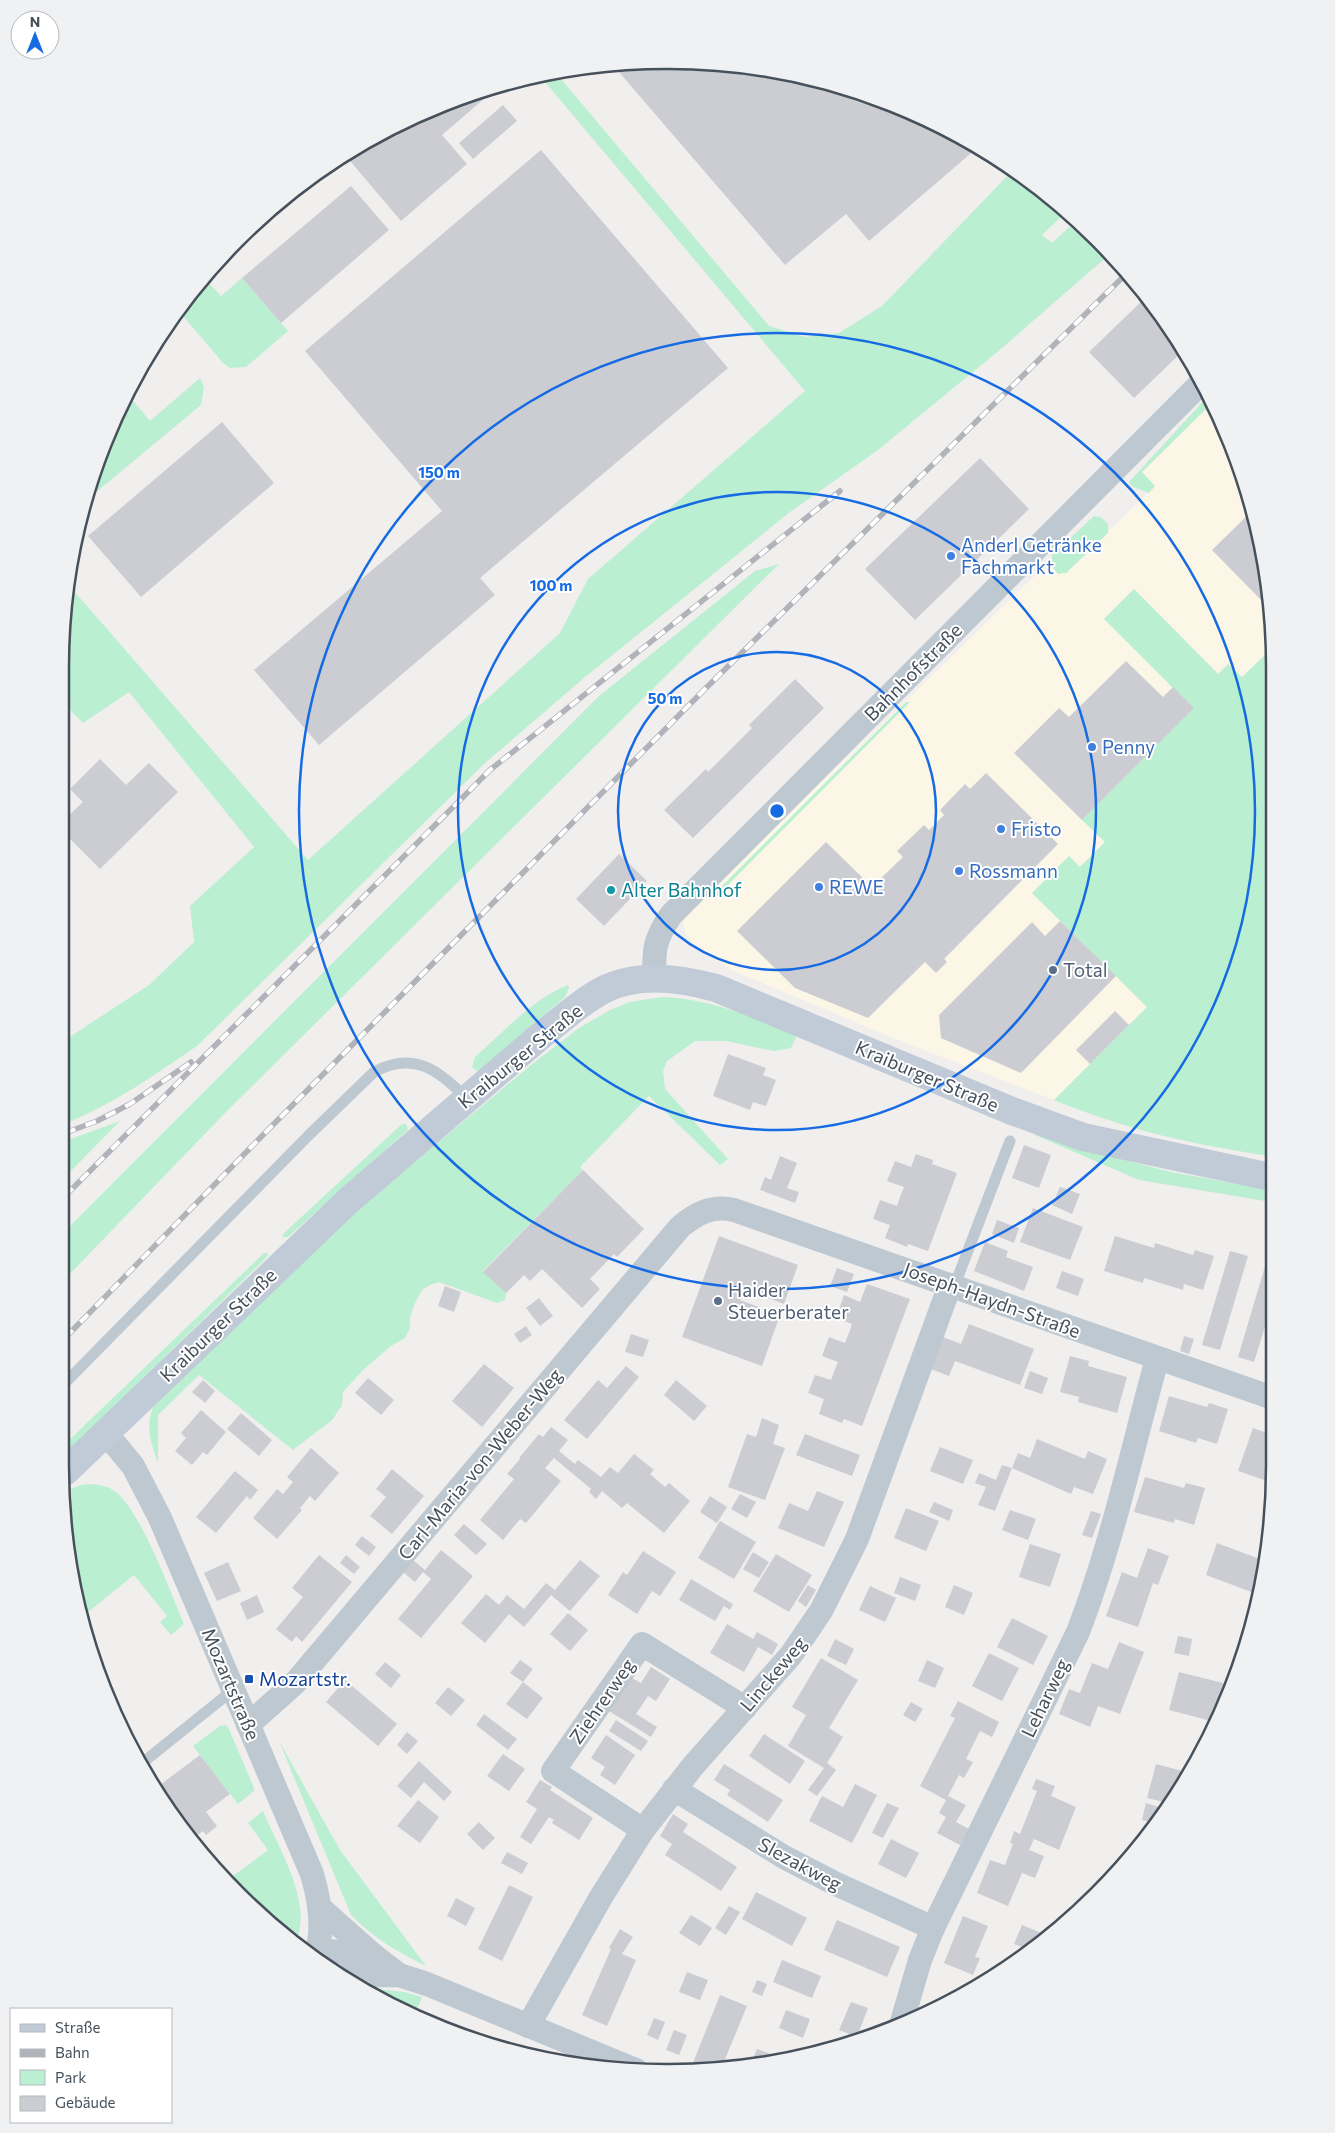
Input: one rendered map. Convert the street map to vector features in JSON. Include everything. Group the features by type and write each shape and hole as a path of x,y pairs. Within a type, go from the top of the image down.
{"main road":[{"name":"Kraiburger Straße","path":"69,1468 348,1201 538,1038 603,990 636,980 654,978 688,981 716,988 1012,1111 1082,1137 1266,1175"}],"street":[{"name":"Bahnhofstraße","path":"654,978 655,947 659,933 671,915 1197,387"},
{"name":"Joseph-Haydn-Straße","path":"714,1208 734,1210 1266,1396"},
{"name":"Carl-Maria-von-Weber-Weg","path":"248,1726 295,1683 680,1227 693,1216 714,1208"},
{"name":"Linckeweg","path":"528,2026 600,1897 643,1830 693,1766 804,1638 839,1577 871,1505 952,1286"},
{"name":"Leharweg","path":"904,2016 920,1960 933,1928 1078,1632 1091,1598 1107,1545 1157,1359"},
{"name":"Mozartstraße","path":"105,1432 132,1466 147,1489 312,1874 320,1907 321,1925 317,1951"},
{"name":"Ziehrerweg","path":"643,1830 553,1771 642,1644 745,1708"},
{"name":"Slezakweg","path":"674,1789 784,1857 834,1883 933,1928"},
{"path":"320,1907 373,1955 399,1975"},
{"path":"322,1954 373,1955"},
{"path":"355,1976 399,1975 427,1984 616,2062"}],"lane":[{"path":"69,1380 309,1135 374,1072 387,1065 402,1062 417,1064 432,1069 448,1079 467,1099"},
{"path":"952,1286 1010,1141"},
{"path":"146,1760 233,1690"}],"shaded area":[{"path":"1207,408 1221,438 1246,513 1261,589 1266,654 1242,678 1219,674 1134,589 1104,619 1194,708 1082,819 1105,842 1080,867 1069,856 1032,893 1147,1007 1054,1100 893,1038 732,970 696,947 686,934 683,922 690,910 1048,563 1051,562 1052,567 1093,547 1155,486 1142,472"}],"green space":[{"path":"561,78 769,326 805,337 839,333 882,306 1008,175 1032,192 1061,216 1042,235 1052,243 1071,225 1105,259 1002,348 878,450 790,512 584,678 484,764 197,1046 117,1098 69,1122 69,1037 149,985 194,942 190,906 254,847 129,692 83,723 69,709 70,628 74,591 308,860 560,633 588,579 805,391 545,82"},
{"path":"242,278 288,331 246,367 230,368 223,363 183,316 209,283 221,296"},
{"path":"200,378 204,387 201,405 95,493 114,438 132,399 150,421"},
{"path":"1204,401 1207,408 1142,472 1155,486 1149,493 1131,486 1129,482"},
{"path":"1094,516 1101,517 1108,524 1108,533 1066,573 1058,574 1052,567 1052,555"},
{"path":"779,564 225,1113 69,1275 69,1227 599,696 755,571"},
{"path":"1134,589 1218,674 1228,664 1242,677 1266,654 1266,1155 1214,1147 1134,1128 1054,1100 1147,1007 1032,893 1069,856 1080,867 1105,842 1082,820 1193,708 1104,619"},
{"path":"906,702 910,702 715,898 712,896"},
{"path":"568,985 569,988 565,997 478,1072 472,1067 475,1057 519,1017 543,998"},
{"path":"662,997 680,998 715,1005 797,1035 791,1048 774,1051 726,1041 695,1041 667,1061 663,1071 665,1089 728,1159 720,1165 649,1096 580,1167 583,1170 483,1271 506,1293 505,1300 497,1303 439,1282 422,1290 410,1317 410,1328 405,1338 391,1346 364,1369 343,1392 342,1405 332,1420 293,1450 199,1375 158,1415 158,1463 150,1437 149,1422 158,1397 356,1211 531,1065 579,1028 610,1010 630,1002"},
{"path":"120,1121 69,1173 69,1140"},
{"path":"402,1124 406,1124 408,1130 288,1237 283,1237 283,1234"},
{"path":"1037,1131 1128,1161 1171,1172 1266,1189 1266,1201 1139,1180 1035,1135"},
{"path":"264,1253 268,1253 267,1257 69,1450 69,1440"},
{"path":"80,1485 101,1485 116,1492 136,1517 184,1624 171,1635 160,1622 167,1616 134,1575 87,1613 80,1582 70,1505 70,1490"},
{"path":"225,1725 228,1727 254,1788 254,1791 238,1804 193,1746 220,1726"},
{"path":"279,1741 340,1850 426,1966 386,1944 351,1915"},
{"path":"263,1811 290,1871 298,1896 301,1918 298,1937 273,1916 232,1876 268,1850 248,1823"},
{"path":"377,1989 404,1992 422,1997 417,2009"}],"building":[{"path":"707,70 784,80 822,89 897,114 932,130 972,152 869,241 846,214 785,265 618,71"},
{"path":"485,98 442,135 467,164 401,221 350,161 403,130 438,114"},
{"path":"503,105 517,121 473,159 459,143"},
{"path":"541,150 728,368 480,578 495,595 319,745 254,670 442,511 305,351"},
{"path":"351,186 389,230 281,323 242,278"},
{"path":"1142,301 1178,356 1134,398 1089,352"},
{"path":"222,422 274,483 141,597 88,536"},
{"path":"980,458 1029,509 915,620 865,569"},
{"path":"1247,516 1255,551 1262,601 1212,550"},
{"path":"1126,661 1163,697 1173,687 1194,708 1082,820 1014,753 1059,708 1069,717"},
{"path":"795,679 824,708 693,838 664,810 706,769 708,772 752,728 749,725"},
{"path":"100,759 126,785 149,763 178,792 100,869 69,838 69,815 83,802 70,789"},
{"path":"986,773 1058,844 944,959 947,962 936,973 925,962 868,1018 795,988 737,931 826,842 872,887 903,857 897,851 924,825 929,830 944,815 940,810 965,784 970,789"},
{"name":"Alter Bahnhof","path":"619,854 647,881 604,926 576,899"},
{"path":"1060,921 1116,976 1021,1073 941,1038 939,1015 1032,922 1045,936"},
{"path":"1115,1011 1129,1025 1090,1064 1076,1050"},
{"path":"728,1054 766,1068 763,1075 776,1080 766,1106 753,1102 750,1110 713,1096"},
{"path":"1024,1145 1051,1155 1039,1188 1012,1178"},
{"path":"916,1154 933,1160 932,1164 957,1173 928,1251 908,1244 907,1247 885,1238 890,1225 873,1219 880,1200 897,1206 904,1187 887,1181 895,1161 911,1167"},
{"path":"780,1156 797,1163 787,1188 799,1192 795,1203 760,1190 765,1177 771,1180"},
{"path":"583,1170 644,1229 617,1257 614,1254 590,1279 600,1289 582,1308 542,1269 530,1281 524,1275 506,1293 483,1272"},
{"path":"1060,1187 1080,1194 1072,1214 1052,1205"},
{"path":"1033,1208 1083,1227 1070,1260 1020,1242"},
{"path":"997,1220 1019,1228 1014,1243 992,1234"},
{"name":"Haider Steuerberater","path":"719,1236 798,1265 784,1304 744,1289 740,1300 780,1315 762,1366 682,1337"},
{"path":"1115,1236 1154,1248 1155,1243 1193,1255 1195,1250 1214,1256 1203,1290 1184,1284 1183,1290 1144,1278 1143,1283 1104,1271"},
{"path":"985,1242 1008,1251 1006,1257 1033,1267 1024,1291 974,1271"},
{"path":"1230,1251 1248,1256 1220,1350 1202,1345"},
{"path":"1266,1263 1266,1323 1254,1362 1238,1357"},
{"path":"837,1268 854,1274 847,1292 830,1286"},
{"path":"1062,1271 1084,1279 1078,1296 1056,1288"},
{"path":"867,1284 910,1299 862,1426 844,1419 842,1423 819,1414 824,1399 808,1393 815,1375 831,1380 838,1362 822,1356 829,1337 845,1343 849,1333 852,1324 836,1318 844,1295 860,1302"},
{"path":"445,1286 461,1292 454,1312 438,1306"},
{"path":"539,1298 553,1316 540,1326 526,1308"},
{"path":"969,1324 1034,1349 1020,1385 955,1361 949,1376 931,1369 943,1337 961,1344"},
{"path":"526,1326 532,1335 520,1343 514,1334"},
{"path":"631,1334 649,1340 643,1357 625,1352"},
{"path":"1184,1336 1194,1339 1189,1354 1180,1351"},
{"path":"1070,1356 1089,1361 1088,1366 1127,1377 1117,1413 1078,1402 1079,1397 1060,1392"},
{"path":"484,1364 514,1388 482,1427 452,1401"},
{"path":"626,1366 639,1377 587,1439 564,1420 598,1380 607,1388"},
{"path":"1030,1371 1048,1378 1042,1394 1024,1388"},
{"path":"368,1378 394,1400 381,1415 355,1393"},
{"path":"203,1380 215,1391 205,1403 192,1392"},
{"path":"676,1380 707,1406 694,1421 664,1395"},
{"path":"1169,1396 1207,1407 1209,1403 1228,1409 1217,1444 1198,1438 1196,1443 1159,1431"},
{"path":"201,1410 226,1432 207,1455 203,1452 192,1465 175,1451 186,1438 181,1433"},
{"path":"241,1413 272,1440 259,1456 227,1429"},
{"path":"762,1418 779,1425 773,1444 785,1448 765,1500 728,1487 747,1434 756,1437"},
{"path":"551,1427 568,1440 559,1451 575,1464 578,1460 601,1477 610,1467 618,1473 634,1454 654,1470 650,1474 665,1487 669,1483 690,1501 664,1533 627,1503 622,1508 602,1491 596,1499 589,1492 591,1489 554,1458 545,1468 561,1481 526,1523 520,1519 503,1540 480,1520 514,1479 507,1474 519,1458 539,1434 543,1437"},
{"path":"1253,1428 1266,1433 1266,1480 1238,1471"},
{"path":"805,1434 860,1455 852,1476 796,1455"},
{"path":"1037,1439 1085,1459 1088,1451 1107,1459 1093,1494 1074,1487 1071,1494 1012,1468 1018,1453 1030,1458"},
{"path":"940,1447 973,1460 963,1484 930,1471"},
{"path":"311,1448 339,1473 315,1501 310,1496 300,1508 302,1510 277,1539 253,1518 277,1489 283,1494 293,1482 287,1477"},
{"path":"1002,1465 1012,1468 995,1511 978,1505 986,1487 975,1483 979,1473 996,1480"},
{"path":"392,1469 424,1496 392,1534 370,1516 386,1497 376,1489"},
{"path":"235,1471 258,1490 250,1500 247,1496 216,1533 196,1517"},
{"path":"1145,1477 1184,1488 1186,1483 1205,1488 1194,1525 1175,1519 1174,1523 1134,1512"},
{"path":"817,1491 844,1502 824,1547 778,1528 789,1503 808,1511"},
{"path":"740,1494 756,1502 747,1518 731,1509"},
{"path":"710,1496 727,1507 717,1523 700,1512"},
{"path":"934,1502 953,1510 949,1521 929,1512"},
{"path":"906,1508 939,1521 926,1551 894,1538"},
{"path":"1010,1510 1036,1519 1028,1540 1002,1530"},
{"path":"1091,1511 1101,1514 1092,1538 1082,1535"},
{"path":"720,1521 756,1542 734,1579 698,1558"},
{"path":"464,1524 487,1544 476,1555 454,1535"},
{"path":"362,1536 376,1547 369,1556 355,1545"},
{"path":"1217,1543 1259,1559 1253,1592 1206,1575"},
{"path":"1030,1544 1061,1554 1050,1587 1019,1577"},
{"path":"1148,1548 1169,1556 1158,1585 1153,1583 1138,1627 1106,1616 1122,1572 1137,1578"},
{"path":"441,1550 473,1576 421,1638 398,1619 431,1579 423,1572 415,1582 403,1572 413,1560 425,1570"},
{"path":"643,1551 676,1572 660,1596 652,1591 637,1614 608,1595 623,1572 627,1575"},
{"path":"753,1552 769,1562 759,1578 743,1569"},
{"path":"776,1554 812,1575 789,1612 753,1591"},
{"path":"319,1555 352,1582 302,1642 296,1636 292,1642 276,1629 303,1597 292,1588"},
{"path":"346,1555 360,1567 354,1574 340,1563"},
{"path":"580,1560 600,1576 570,1611 551,1595 524,1627 509,1614 485,1643 461,1623 486,1594 499,1605 507,1595 524,1609 546,1583 555,1590"},
{"path":"228,1562 241,1591 217,1601 204,1573"},
{"path":"900,1577 921,1585 915,1601 894,1593"},
{"path":"691,1579 733,1604 730,1610 724,1606 715,1621 679,1600"},
{"path":"808,1585 816,1590 806,1607 798,1601"},
{"path":"954,1585 973,1593 964,1615 945,1607"},
{"path":"870,1586 896,1598 885,1622 859,1610"},
{"path":"257,1595 264,1612 247,1620 240,1603"},
{"path":"568,1613 588,1630 570,1651 550,1634"},
{"path":"1012,1618 1048,1636 1033,1665 997,1647"},
{"path":"727,1624 753,1639 757,1632 778,1644 772,1655 758,1647 744,1672 710,1653"},
{"path":"1178,1636 1192,1639 1189,1656 1174,1653"},
{"path":"835,1639 854,1649 846,1665 827,1656"},
{"path":"1119,1642 1144,1652 1120,1714 1098,1706 1090,1727 1059,1714 1069,1689 1080,1693 1092,1663 1108,1669"},
{"path":"989,1653 1019,1668 1002,1701 972,1686"},
{"path":"821,1658 858,1680 829,1728 843,1737 827,1763 836,1770 817,1796 808,1790 824,1768 788,1746 806,1715 792,1707"},
{"path":"520,1660 533,1669 523,1682 510,1673"},
{"path":"927,1660 944,1668 935,1688 918,1681"},
{"path":"385,1662 401,1675 391,1688 375,1674"},
{"path":"651,1667 670,1679 656,1701 648,1696 636,1714 657,1727 651,1737 609,1711 630,1677 641,1683"},
{"path":"1179,1672 1225,1684 1209,1721 1169,1710"},
{"path":"345,1680 397,1724 378,1746 326,1702"},
{"path":"523,1682 543,1698 527,1719 506,1704"},
{"path":"448,1687 465,1700 451,1716 435,1703"},
{"path":"958,1701 999,1722 992,1737 980,1731 966,1759 973,1762 964,1778 959,1775 948,1796 966,1805 956,1822 969,1829 960,1845 937,1833 946,1817 939,1813 946,1800 920,1786 955,1718 950,1716"},
{"path":"911,1702 923,1709 915,1722 903,1715"},
{"path":"484,1714 517,1739 508,1750 476,1725"},
{"path":"616,1720 648,1741 641,1751 609,1731"},
{"path":"407,1732 418,1741 407,1754 397,1745"},
{"path":"764,1734 805,1761 790,1784 749,1756"},
{"path":"606,1735 635,1755 615,1785 600,1775 605,1767 591,1758"},
{"path":"503,1754 525,1769 509,1791 487,1776"},
{"path":"200,1755 230,1794 206,1812 217,1826 206,1835 203,1831 197,1836 161,1784"},
{"path":"419,1761 452,1792 444,1801 424,1782 411,1798 397,1786"},
{"path":"724,1764 783,1800 768,1822 727,1795 730,1790 714,1780"},
{"path":"1156,1764 1182,1771 1162,1802 1147,1798"},
{"path":"1036,1779 1055,1786 1051,1796 1076,1807 1059,1850 1034,1839 1029,1850 1044,1856 1035,1878 1022,1873 1008,1906 977,1893 990,1860 1005,1865 1013,1844 1010,1843 1014,1831 1020,1834 1037,1791 1032,1789"},
{"path":"540,1780 552,1787 550,1790 593,1818 579,1840 552,1823 554,1820 549,1817 531,1844 520,1837 537,1809 526,1802"},
{"path":"855,1784 877,1795 852,1843 809,1821 822,1796 843,1807"},
{"path":"418,1800 439,1817 420,1843 397,1826"},
{"path":"887,1803 899,1808 883,1838 872,1833"},
{"path":"1146,1803 1159,1807 1149,1822 1142,1820"},
{"path":"673,1814 688,1824 683,1832 737,1867 721,1891 665,1855 672,1844 660,1836"},
{"path":"479,1822 495,1838 483,1850 467,1834"},
{"path":"891,1839 919,1853 906,1878 878,1864"},
{"path":"507,1852 528,1863 522,1874 501,1863"},
{"path":"509,1885 533,1897 502,1961 478,1949"},
{"path":"756,1892 807,1918 792,1946 742,1919"},
{"path":"456,1898 475,1908 466,1926 447,1916"},
{"path":"729,1906 740,1912 726,1935 715,1928"},
{"path":"691,1915 712,1928 700,1946 679,1933"},
{"path":"963,1916 988,1926 975,1957 980,1958 973,1975 944,1963"},
{"path":"837,1920 900,1947 887,1977 824,1950"},
{"path":"1022,1925 1042,1933 1023,1947 1014,1944"},
{"path":"620,1929 633,1937 622,1954 636,1960 607,2026 582,2015 611,1949 609,1948"},
{"path":"782,1960 821,1976 812,1998 773,1982"},
{"path":"687,1972 708,1980 700,2000 679,1992"},
{"path":"757,1980 767,1984 762,1996 752,1992"},
{"path":"720,1995 747,2006 724,2061 693,2063"},
{"path":"851,2002 868,2008 859,2032 851,2035 839,2030"},
{"path":"786,2010 810,2019 803,2038 779,2028"},
{"path":"654,2018 665,2022 658,2040 647,2035"},
{"path":"674,2030 687,2035 679,2055 666,2050"},
{"path":"757,2049 773,2055 753,2058"}],"railway":[{"path":"69,1334 257,1141 705,689 1122,278"},
{"path":"69,1192 490,770 840,491"},
{"path":"69,1132 97,1121 130,1104 191,1062"}],"place":[{"name":"Anderl Getränke Fachmarkt","path":"951,556"},
{"name":"Penny","path":"1092,747"},
{"name":"Fristo","path":"1001,829"},
{"name":"Rossmann","path":"959,871"},
{"name":"REWE","path":"819,887"},
{"name":"Alter Bahnhof","path":"611,890"},
{"name":"Total","path":"1053,970"},
{"name":"Haider Steuerberater","path":"718,1301"},
{"name":"Mozartstr.","path":"249,1679"}]}
